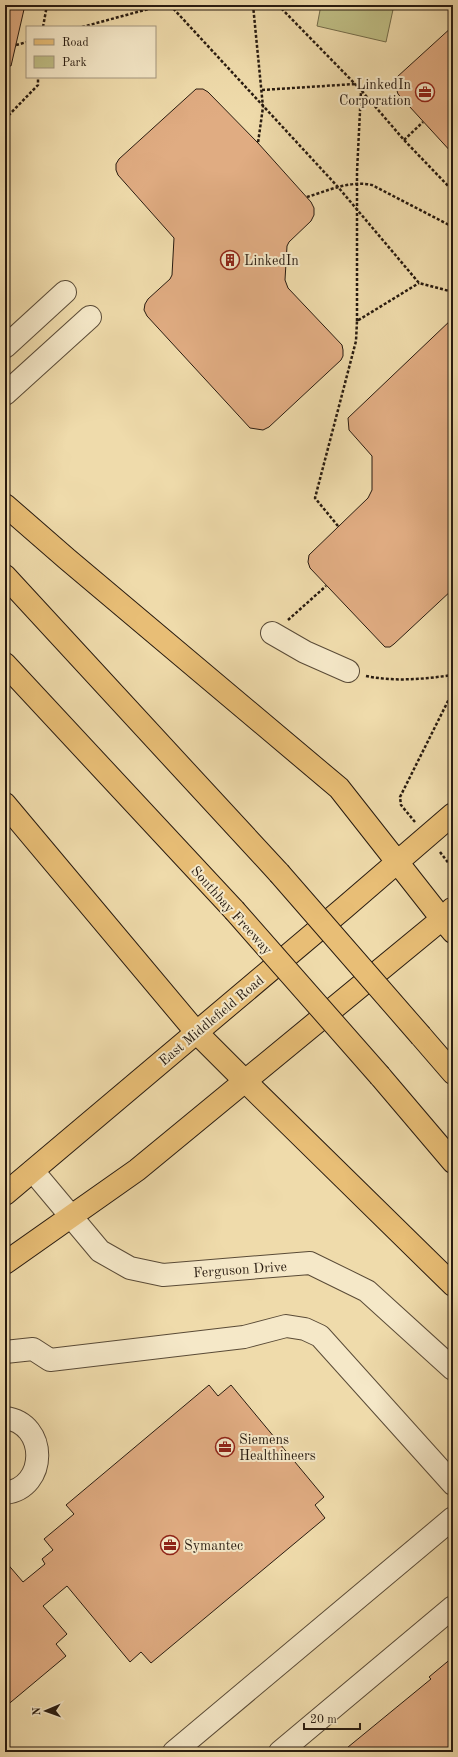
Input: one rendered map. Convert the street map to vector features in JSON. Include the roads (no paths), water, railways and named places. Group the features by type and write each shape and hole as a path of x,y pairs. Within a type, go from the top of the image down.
{"main road":[{"path":"5,505 339,788 399,862 449,920 244,1080 137,1170 5,1263"},
{"path":"5,576 279,873 453,1073"},
{"name":"Southbay Freeway","path":"5,664 234,910 380,1076 453,1162"},
{"path":"5,804 197,1033 453,1285"},
{"name":"East Middlefield Road","path":"5,1194 399,862 453,814"}],"street":[{"path":"5,347 65,292"},
{"path":"5,394 90,317"},
{"path":"272,633 305,652 348,671"},
{"name":"Ferguson Drive","path":"33,1171 100,1251 130,1268 163,1275 310,1264 367,1291 453,1369"},
{"path":"5,1352 33,1349 50,1360 244,1338 286,1326 305,1329 320,1336 453,1484"},
{"path":"5,1418 16,1421 29,1431 37,1444 38,1460 33,1475 28,1482 15,1491 5,1494"},
{"path":"174,1752 453,1518"},
{"path":"280,1752 453,1607"}],"place":[{"name":"LinkedIn Corporation","path":"425,92"},
{"name":"LinkedIn","path":"230,260"},
{"name":"Siemens Healthineers","path":"225,1447"},
{"name":"Symantec","path":"170,1545"}]}
